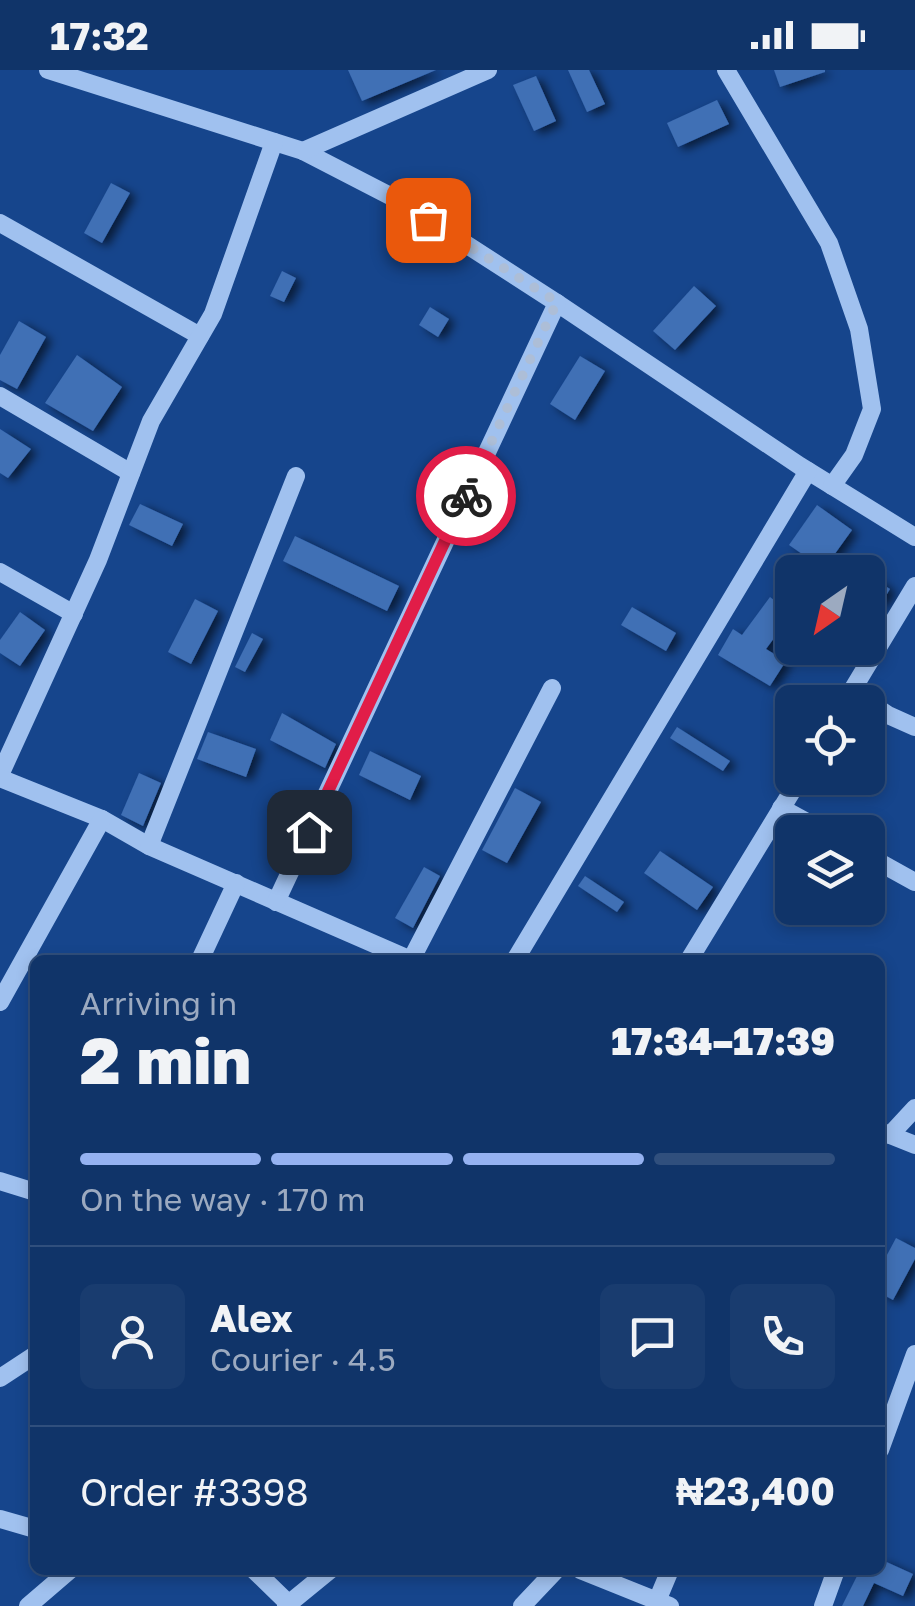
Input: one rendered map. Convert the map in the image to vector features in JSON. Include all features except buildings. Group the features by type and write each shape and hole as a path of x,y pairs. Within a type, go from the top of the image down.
{"street":[{"path":"48,70 303,152 396,199 557,302 808,472 915,537"},
{"path":"76,79 96,70"},
{"path":"303,152 488,70"},
{"path":"726,70 829,243 860,330 872,409 854,455 832,486"},
{"path":"274,142 213,314 151,421 74,614 0,776 399,955"},
{"path":"0,223 200,336"},
{"path":"276,902 557,302"},
{"path":"0,396 131,473"},
{"path":"518,955 808,472"},
{"path":"149,846 296,476"},
{"path":"0,572 74,614"},
{"path":"856,685 915,586"},
{"path":"414,955 552,688"},
{"path":"885,714 915,727"},
{"path":"692,955 790,795"},
{"path":"782,808 795,815"},
{"path":"0,1002 102,819"},
{"path":"885,865 915,882"},
{"path":"202,955 236,884"},
{"path":"915,1108 885,1133 915,1145"},
{"path":"2,1183 30,1191"},
{"path":"885,1436 915,1354"},
{"path":"0,1378 30,1358"},
{"path":"0,1519 30,1528"},
{"path":"28,1606 64,1575"},
{"path":"259,1575 288,1605 324,1575"},
{"path":"522,1606 551,1575"},
{"path":"593,1575 663,1603 669,1575"},
{"path":"823,1606 834,1575"}],"way so far":[{"path":"428,220 557,302 466,496"}],"route":[{"path":"309,832 466,496"}]}
